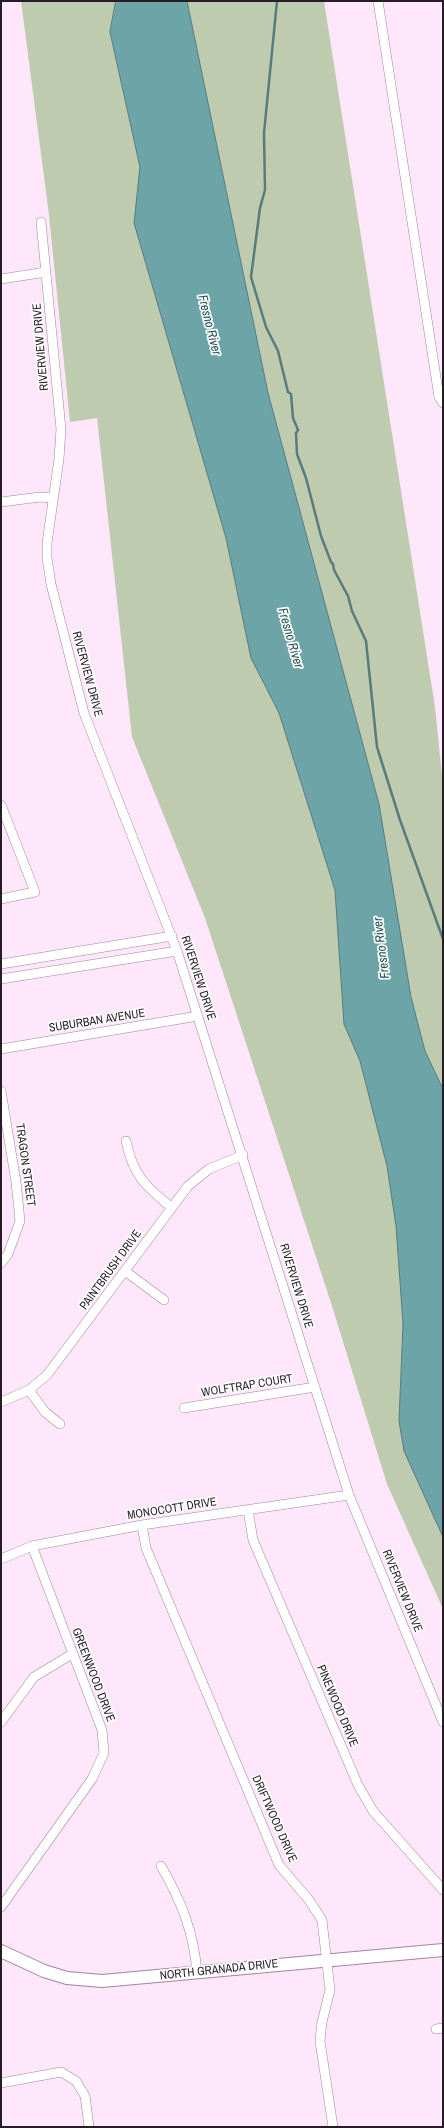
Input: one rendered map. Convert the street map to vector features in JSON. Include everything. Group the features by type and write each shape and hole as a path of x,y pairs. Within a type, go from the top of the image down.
{"street":[{"path":"378,1 439,397 443,403"},
{"name":"RIVERVIEW DRIVE","path":"41,222 61,429 59,459 52,498 47,543 48,571 84,712 172,936 349,1495 443,1722"},
{"path":"1,279 46,272"},
{"path":"1,502 36,497 52,498"},
{"path":"1,805 35,892 1,898"},
{"path":"1,964 172,936"},
{"path":"1,979 177,951"},
{"name":"SUBURBAN AVENUE","path":"1,1049 198,1016"},
{"name":"TRAGON STREET","path":"1,1091 16,1182 20,1221 8,1254 1,1263"},
{"path":"126,1141 133,1168 139,1178 150,1190 171,1208"},
{"name":"PAINTBRUSH DRIVE","path":"1,1402 29,1390 47,1375 188,1186 203,1173 242,1155"},
{"path":"125,1271 164,1300"},
{"name":"WOLFTRAP COURT","path":"184,1408 315,1387"},
{"path":"29,1390 45,1412 60,1424"},
{"name":"MONOCOTT DRIVE","path":"1,1559 32,1546 142,1525 349,1495"},
{"name":"PINEWOOD DRIVE","path":"248,1510 253,1540 358,1785 373,1811 443,1890"},
{"name":"DRIFTWOOD DRIVE","path":"142,1525 146,1548 280,1865 309,1900 322,1920 330,1990 322,2022 320,2042 334,2127"},
{"name":"GREENWOOD DRIVE","path":"1,1907 92,1779 104,1753 102,1730 32,1546"},
{"path":"1,1722 34,1677 72,1654"},
{"path":"161,1866 188,1921 196,1950 197,1973"},
{"name":"NORTH GRANADA DRIVE","path":"1,1951 44,1971 67,1978 102,1981 443,1950"},
{"path":"1,2083 61,2072 76,2081 85,2096 89,2127"}],"shaded area":[{"path":"21,1 324,1 435,707 443,786 443,1609 387,1484 332,1306 205,918 132,737 97,418 70,422 49,215"}],"water":[{"name":"Fresno River","path":"116,1 187,1 268,393 379,804 411,997 425,1051 443,1089 443,1537 404,1451 399,1421 403,1324 396,1226 387,1166 360,1061 344,1024 335,890 279,713 251,658 226,538 134,223 140,167 110,32"}],"waterway":[{"path":"277,1 264,133 265,190 260,208 251,277 266,327 278,351 288,392 291,394 293,418 298,430 296,433 297,454 306,478 321,536 333,564 334,570 348,596 352,611 366,641 377,747 400,820 443,939"}]}
